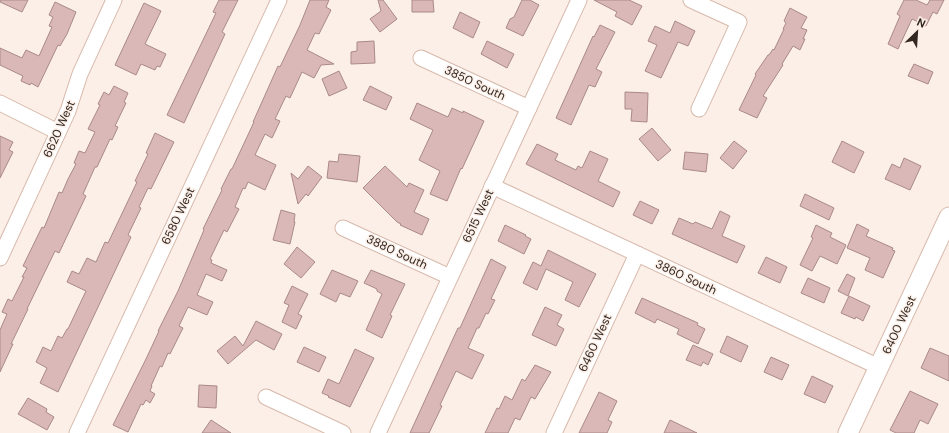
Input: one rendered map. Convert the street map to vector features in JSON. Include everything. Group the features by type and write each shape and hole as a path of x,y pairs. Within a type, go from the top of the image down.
{"street":[{"name":"6620 West","path":"0,258 70,105 80,74 114,0"},
{"name":"6580 West","path":"77,433 279,0"},
{"name":"6515 West","path":"378,433 579,0"},
{"path":"691,0 739,22 699,109"},
{"name":"3850 South","path":"421,58 529,108"},
{"path":"0,103 58,132"},
{"name":"3860 South","path":"492,186 879,367"},
{"name":"6400 West","path":"848,433 949,217"},
{"name":"3880 South","path":"343,228 450,277"},
{"name":"6460 West","path":"554,433 637,254"},
{"path":"266,397 343,433"}],"building":[{"path":"0,0 28,0 22,12 0,2"},
{"path":"219,0 238,0 222,32 225,34 184,123 167,115 216,13 213,12"},
{"path":"310,0 329,0 326,7 331,10 319,34 315,33 307,50 334,64 321,65 314,78 302,72 290,98 286,96 275,119 280,121 272,138 265,134 255,155 276,165 265,190 248,182 245,189 243,188 235,207 239,209 227,232 224,230 210,259 212,260 211,263 227,270 222,281 206,274 197,295 213,302 207,315 188,307 179,326 183,328 170,354 168,353 162,367 160,366 151,386 150,391 155,394 150,403 146,400 143,405 141,404 128,432 113,425 178,291 204,230 203,229 222,190 221,189 254,122 278,66 280,67 300,25"},
{"path":"378,0 383,0 397,19 380,32 370,19 381,11"},
{"path":"412,0 433,0 434,12 412,12"},
{"path":"522,0 530,0 539,5 523,36 506,28 510,19 514,17"},
{"path":"594,0 629,0 642,6 632,25 615,16 617,12"},
{"path":"904,0 916,0 927,5 930,0 944,0 937,14 933,12 926,26 912,19 898,49 888,44 900,16 897,14"},
{"path":"55,2 76,12 67,34 60,46 58,45 38,87 31,83 30,85 21,81 23,76 0,65 0,48 22,58 26,50 39,56 52,27 49,26 53,17 49,15"},
{"path":"144,3 161,11 145,44 166,54 160,67 157,66 155,70 141,64 136,75 115,65"},
{"path":"790,8 807,17 801,28 807,30 803,39 805,39 800,50 793,46 782,64 783,65 763,96 767,98 757,118 739,110 756,75 755,74 768,55 773,49 774,50 784,29 786,23 784,21"},
{"path":"460,12 480,22 473,38 453,28"},
{"path":"675,21 695,31 688,46 678,42 661,78 645,71 657,45 648,41 655,26 670,33"},
{"path":"600,25 615,32 596,69 602,72 595,87 589,85 571,125 556,118 593,36 594,37"},
{"path":"374,41 375,63 351,64 351,52 357,51 357,42"},
{"path":"487,41 514,54 507,68 481,54"},
{"path":"914,64 933,72 928,84 908,76"},
{"path":"339,71 347,88 329,96 322,79"},
{"path":"114,86 128,93 124,102 126,103 115,126 118,127 112,140 110,139 97,167 95,167 83,194 86,196 59,253 55,251 11,344 13,344 0,372 0,330 7,314 2,312 8,299 12,301 24,277 22,277 27,268 23,266 42,227 44,228 59,192 62,193 76,164 74,163 79,151 85,153 95,132 88,129 100,105 98,104 104,92 109,95"},
{"path":"370,86 392,97 386,110 363,100"},
{"path":"625,92 648,93 647,122 631,121 632,109 625,109"},
{"path":"417,103 448,117 452,108 463,113 463,111 484,121 447,201 430,194 440,171 419,160 433,130 410,119"},
{"path":"652,128 671,150 658,161 639,139"},
{"path":"155,133 174,142 151,189 148,188 139,207 141,208 128,235 131,237 58,392 40,383 47,368 36,362 43,347 51,351 58,336 62,338 68,329 86,291 67,282 72,271 79,274 87,258 96,262 105,242 108,243 137,182 135,181 148,154 146,153"},
{"path":"0,136 13,142 9,150 13,152 0,178"},
{"path":"734,141 747,151 733,169 720,158"},
{"path":"842,141 864,152 854,173 832,162"},
{"path":"537,144 558,154 555,160 576,170 578,166 582,168 590,151 608,159 598,181 620,192 613,207 526,164"},
{"path":"685,152 708,154 706,172 683,169"},
{"path":"339,154 360,156 357,182 327,178 329,161 338,162"},
{"path":"904,158 921,166 910,190 885,179 892,164 900,168"},
{"path":"308,166 322,177 308,196 306,194 298,204 291,173 298,179"},
{"path":"385,166 407,187 409,183 424,190 414,212 429,219 422,235 400,225 401,224 397,222 363,188"},
{"path":"805,194 834,208 829,220 800,206"},
{"path":"640,201 659,210 652,224 633,215"},
{"path":"281,210 295,214 295,222 290,244 273,240"},
{"path":"720,211 730,216 722,236 745,246 737,263 672,234 679,218 693,224 695,222 712,229"},
{"path":"857,224 869,230 866,236 893,248 892,250 895,251 883,278 865,270 870,258 847,248"},
{"path":"505,225 531,239 524,254 498,241"},
{"path":"816,225 832,233 830,237 846,245 837,264 820,256 812,271 800,265 813,238 811,237"},
{"path":"297,247 315,262 301,278 284,264"},
{"path":"548,250 596,274 579,307 565,300 573,282 546,269 537,290 523,283 533,262 541,266"},
{"path":"766,257 787,267 780,283 758,273"},
{"path":"491,259 506,267 491,299 495,300 488,314 486,313 479,328 477,328 468,348 484,355 472,379 456,371 429,433 410,433 458,328 460,328"},
{"path":"332,270 358,281 350,297 340,293 336,302 320,294"},
{"path":"371,270 405,284 390,315 392,316 382,338 366,330 382,294 377,291 377,289 364,283"},
{"path":"847,274 855,278 848,296 838,291"},
{"path":"808,278 830,288 824,303 801,293"},
{"path":"292,286 308,294 298,314 302,316 296,329 282,322 289,305 284,303"},
{"path":"849,296 870,306 863,321 856,317 855,319 841,313"},
{"path":"642,298 698,323 697,325 705,329 698,344 677,334 679,329 657,319 655,323 635,313"},
{"path":"545,307 562,315 557,325 564,329 556,346 532,335"},
{"path":"256,321 282,334 274,350 256,340 228,364 217,351 235,336 243,346"},
{"path":"727,336 748,346 741,362 720,352"},
{"path":"693,345 713,354 708,365 703,362 701,366 686,360"},
{"path":"304,347 326,357 319,372 297,362"},
{"path":"930,348 949,356 949,381 921,368"},
{"path":"355,349 374,358 350,407 322,393 328,379 339,384"},
{"path":"771,357 789,365 782,380 764,372"},
{"path":"535,365 551,372 535,399 531,397 520,420 515,418 508,433 485,433 497,408 499,409 505,396 512,400 522,379 525,381"},
{"path":"812,376 833,386 825,403 804,394"},
{"path":"199,385 217,386 216,408 198,407"},
{"path":"910,391 938,404 928,424 920,420 914,433 896,433 890,430"},
{"path":"599,392 617,401 608,420 612,422 607,433 579,433"},
{"path":"28,398 47,409 46,412 54,417 47,430 18,414"},
{"path":"211,420 231,433 202,433"},
{"path":"670,420 697,433 664,433"}]}
